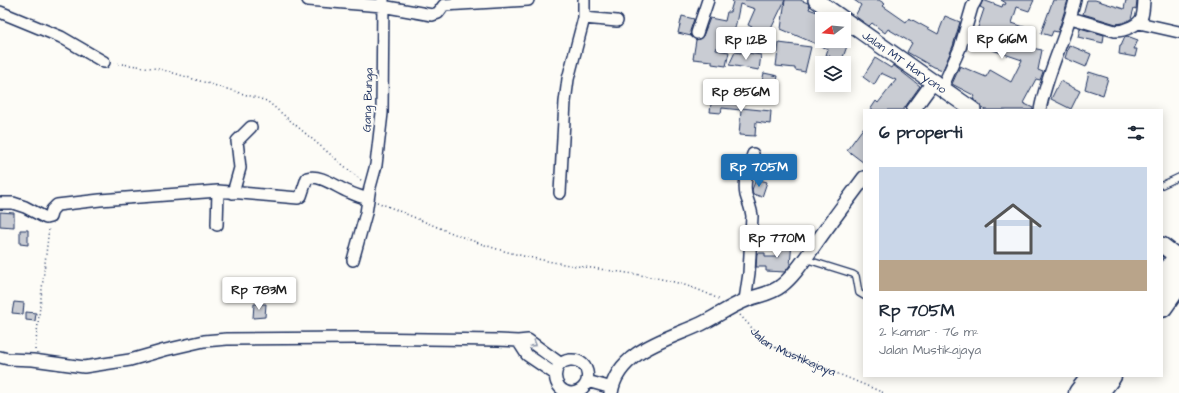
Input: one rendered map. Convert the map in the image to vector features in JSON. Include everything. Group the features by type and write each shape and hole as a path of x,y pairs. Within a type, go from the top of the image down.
{"highway":[{"path":"1163,279 1179,258"},
{"path":"1163,306 1179,283"},
{"path":"1163,310 1179,298"},
{"path":"1079,393 1091,377"},
{"path":"1098,393 1110,377"}],"main road":[{"name":"Jalan MT Haryono","path":"816,0 972,109"},
{"path":"1163,246 1179,258"}],"street":[{"path":"308,0 383,3 432,15 438,13 444,5 528,0"},
{"path":"560,193 565,102 568,79 584,18 584,0"},
{"path":"697,33 708,0"},
{"path":"914,109 938,85 960,48 972,7 976,0"},
{"path":"1040,109 1044,91 1071,18 1075,0"},
{"path":"1139,23 1142,17 1144,0"},
{"name":"Gang Bunga","path":"353,260 366,213 370,187 376,165 382,113 383,3"},
{"path":"0,12 61,37 104,62"},
{"path":"584,18 617,21"},
{"path":"1071,18 1115,31 1121,31 1139,23 1179,32"},
{"path":"234,192 240,168 237,141 251,127"},
{"path":"745,300 749,273 752,216 752,209 745,190 745,178 753,154"},
{"path":"0,203 13,203 25,207 45,218 50,216 52,210 57,205 62,204 218,192 299,197 301,196 307,178 312,176 349,193 368,199"},
{"path":"587,381 612,390 616,376 637,354 701,324 745,300 779,288 786,282 804,259 863,179"},
{"path":"217,225 218,192"},
{"path":"0,357 84,367 130,360 204,341 227,339 358,338 498,340 518,342 527,355 558,369"},
{"path":"570,360 580,363 587,371 587,381 583,388 580,391 572,393 568,393 560,389 556,382 558,369 570,360"}],"lane":[{"path":"1163,185 1179,177"},
{"path":"804,259 854,274 856,276 859,294 863,296"}],"path":[{"path":"104,62 160,68 267,101 370,187"},
{"name":"Jalan Mustikajaya","path":"368,199 484,246 582,267 660,278 710,295 732,307 763,340 774,347 884,393"},
{"path":"34,360 50,216"}],"building":[{"path":"732,0 785,0 768,35 748,25 755,9 740,4 734,33 722,30 716,50 729,52 726,66 712,64 712,61 693,59 696,40 703,36 710,18 725,21 727,12 730,12 733,2"},
{"path":"785,0 800,0 808,3 810,6 809,9 817,12 815,12 815,43 781,29"},
{"path":"854,0 879,0 885,4 883,6 906,22 909,18 938,34 945,16 960,22 953,46 943,70 933,67 907,52 912,43 888,29 885,33 872,23 869,26 855,16 861,5"},
{"path":"983,0 1002,7 1003,4 1005,5 1006,3 1001,0 1034,0 1029,11 1017,7 1012,23 1027,28 1021,46 1042,50 1038,70 1043,72 1040,80 1036,79 1023,103 1033,109 984,109 973,99 975,96 952,84 960,66 986,77 990,70 1011,82 1022,60 969,42 973,29 977,30 984,9 980,7"},
{"path":"1053,0 1068,0 1058,32 1053,31 1051,36 1041,33"},
{"path":"1087,0 1095,0 1124,9 1126,0 1137,0 1136,9 1134,8 1131,19 1123,23 1116,24 1083,14"},
{"path":"682,16 694,19 690,31 691,36 678,33"},
{"path":"1080,28 1104,35 1103,43 1078,37"},
{"path":"1127,36 1138,40 1134,49 1137,49 1135,57 1119,54 1120,46"},
{"path":"779,43 811,47 805,72 795,70 795,68 776,66"},
{"path":"1069,45 1091,54 1086,67 1065,58"},
{"path":"826,48 846,48 843,56 826,55 828,49"},
{"path":"735,52 761,55 759,70 729,65"},
{"path":"875,58 891,68 893,65 920,86 904,109 871,109 876,101 878,103 896,80 881,73 874,85 863,77"},
{"path":"1089,72 1108,78 1103,95 1085,89"},
{"path":"764,73 778,76 775,89 761,86"},
{"path":"1060,81 1080,91 1071,109 1051,99"},
{"path":"731,92 743,94 741,108 771,111 770,124 756,122 755,136 739,135 741,110 722,108 721,113 710,112 712,96 730,98"},
{"path":"863,128 863,162 847,150"},
{"path":"756,179 767,182 762,197 753,194 752,190"},
{"path":"0,212 14,213 14,227 0,226"},
{"path":"20,230 28,230 28,245 20,244"},
{"path":"780,241 792,243 790,265 785,272 766,271 766,267 756,267 757,253 765,253 765,257 778,257"},
{"path":"14,302 24,303 23,314 12,313"},
{"path":"254,304 266,304 265,317 253,318"},
{"path":"26,312 36,313 35,321 26,320"}]}
